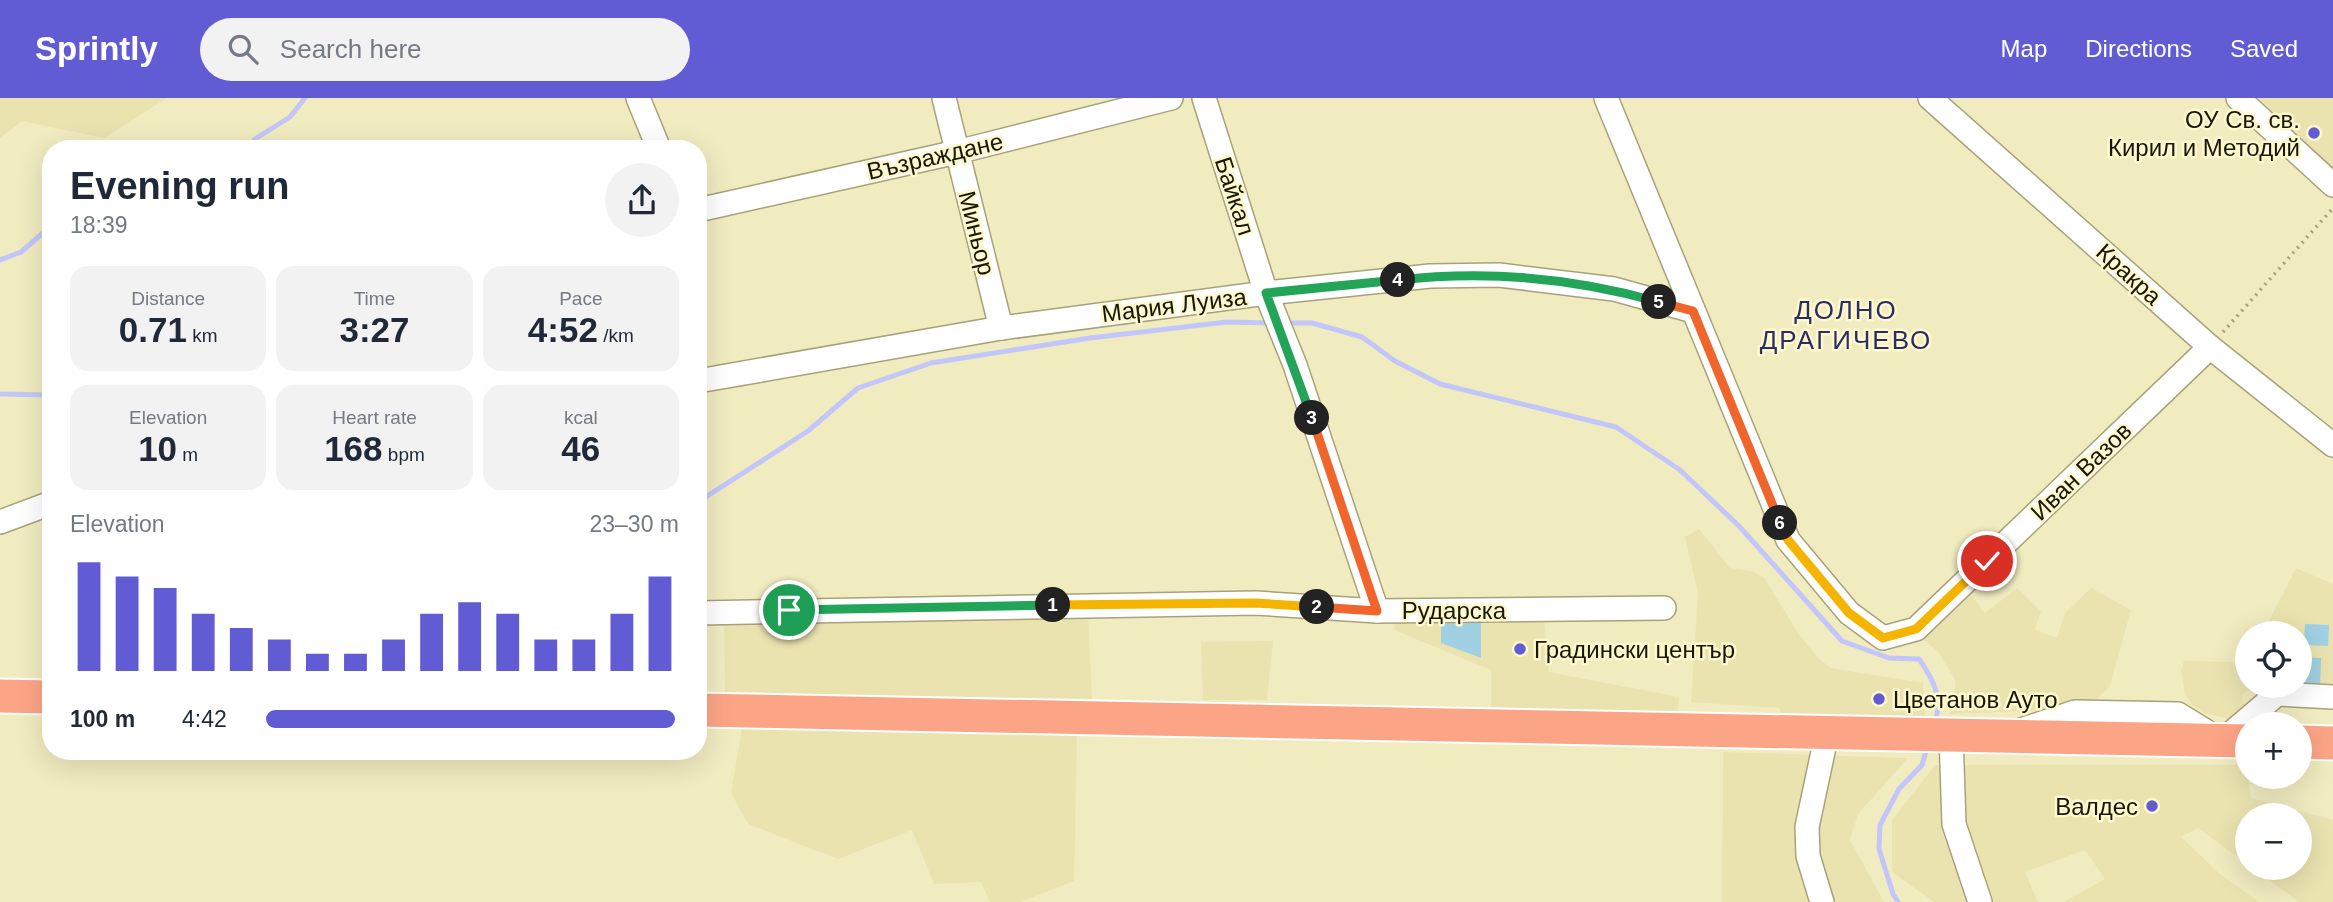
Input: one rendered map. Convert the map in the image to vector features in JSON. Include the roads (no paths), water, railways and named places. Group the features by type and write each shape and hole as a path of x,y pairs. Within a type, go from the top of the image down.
{"highway":[{"path":"0,696 42,697"},
{"path":"707,710 2235,741"},
{"path":"2312,742 2333,743"}],"street":[{"path":"638,98 655,140"},
{"name":"Миньор","path":"944,98 1001,328"},
{"name":"Възраждане","path":"707,207 957,152 1171,98"},
{"name":"Байкал","path":"1204,98 1270,302 1377,611"},
{"path":"1606,98 1693,311"},
{"name":"Кракра","path":"1930,98 2210,347 2333,445"},
{"path":"2238,98 2333,185"},
{"name":"Мария Луиза","path":"707,379 1001,328 1270,302 1430,276 1499,275 1614,289 1693,311"},
{"name":"Иван Вазов","path":"1693,311 1788,540 1849,613 1883,638 1916,629 2210,347"},
{"path":"3,514 42,505"},
{"name":"Рударска","path":"707,612 1243,603 1377,611 1664,608"},
{"path":"2261,712 2277,694 2333,697"},
{"path":"1822,902 1808,856 1807,827 1827,733"},
{"path":"1938,735 1954,824 1980,902"}],"waterway":[{"path":"254,140 290,117 305,98"},
{"path":"0,260 21,252 42,234"},
{"path":"707,496 808,431 858,388 931,363 1090,338 1227,322 1271,323"},
{"path":"1284,323 1312,323 1362,337 1395,361 1440,384 1616,427 1680,470 1739,526 1842,641 1889,658 1919,659 1929,674 1937,696 1935,722"},
{"path":"0,394 42,395"},
{"path":"1898,902 1879,849 1880,825 1899,789 1922,765 1928,745"}],"place":[{"name":"ОУ Св. св. Кирил и Методий","path":"2314,133"},
{"name":"Градински център","path":"1520,649"},
{"name":"Цветанов Ауто","path":"1879,699"},
{"name":"Валдес","path":"2152,806"}],"district":[{"name":"ДОЛНО ДРАГИЧЕВО","path":"1846,325"}]}
